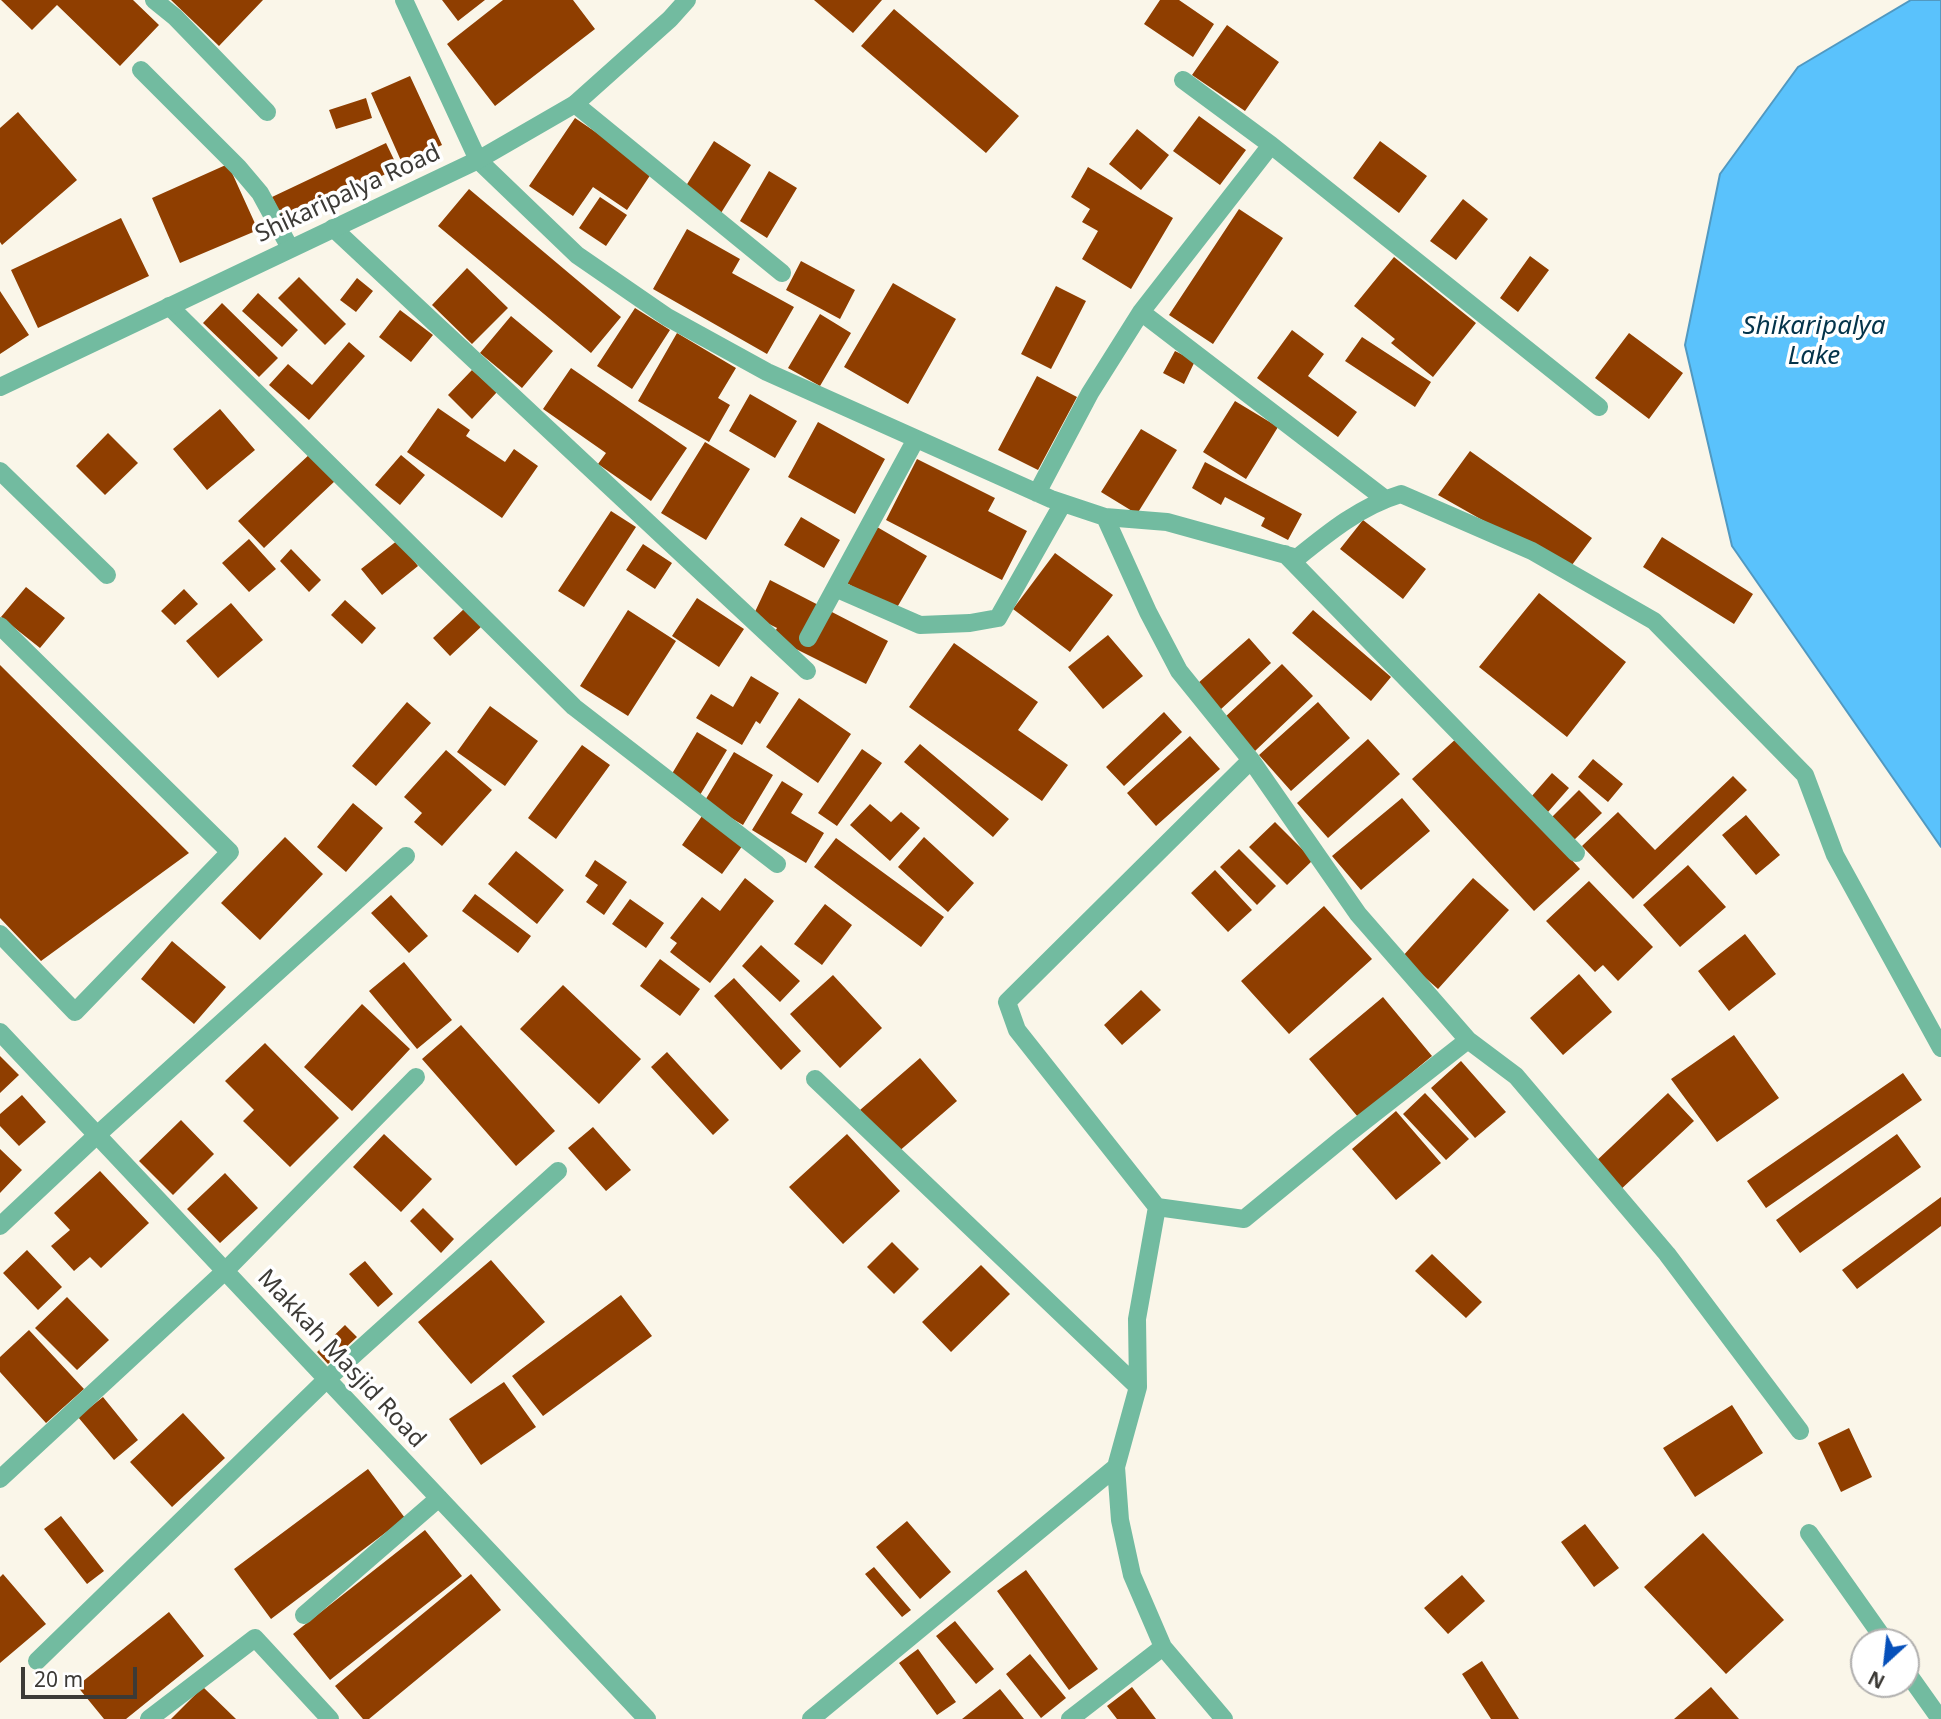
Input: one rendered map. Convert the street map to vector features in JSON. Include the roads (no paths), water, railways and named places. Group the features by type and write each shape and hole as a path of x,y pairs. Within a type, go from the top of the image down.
{"street":[{"path":"154,0 175,17 267,111"},
{"path":"404,0 478,160 577,255 667,317 767,372 1063,503 1105,517 1167,522 1297,558 1335,526 1385,499 1401,494 1532,551 1654,621 1805,775 1835,855 1941,1048"},
{"name":"Shikaripalya Road","path":"1,385 478,160 575,104 670,19 687,0"},
{"path":"141,70 239,167 260,193 290,248"},
{"path":"1183,80 1271,145 1599,407"},
{"path":"575,104 782,273"},
{"path":"1037,493 1090,393 1141,312 1271,145"},
{"path":"333,229 807,671"},
{"path":"169,306 574,707 777,864"},
{"path":"1141,312 1385,499"},
{"path":"808,638 916,439"},
{"path":"0,471 107,575"},
{"path":"835,588 919,625 970,623 998,618 1063,503"},
{"path":"1105,517 1148,612 1179,671 1251,760 1358,914 1468,1040 1516,1076 1543,1107 1667,1254 1800,1431"},
{"path":"1285,554 1576,853"},
{"path":"0,626 230,852 75,1012 0,934"},
{"path":"1251,760 1007,1002 1017,1030 1157,1207 1244,1219 1468,1040"},
{"path":"0,1226 406,856"},
{"name":"Makkah Masjid Road","path":"0,1032 647,1719"},
{"path":"0,1479 225,1271 416,1077"},
{"path":"815,1079 1138,1387"},
{"path":"37,1661 327,1379 558,1171"},
{"path":"1157,1207 1137,1319 1138,1387 1116,1467 1119,1520 1132,1575 1163,1647 1224,1719"},
{"path":"811,1719 1116,1467"},
{"path":"304,1615 439,1498"},
{"path":"1809,1533 1876,1628"},
{"path":"149,1719 255,1638 330,1719"},
{"path":"1070,1719 1163,1647"},
{"path":"1920,1691 1940,1719"}],"water":[{"name":"Shikaripalya Lake","path":"1911,0 1941,0 1941,847 1732,546 1685,345 1720,174 1798,67"}]}
